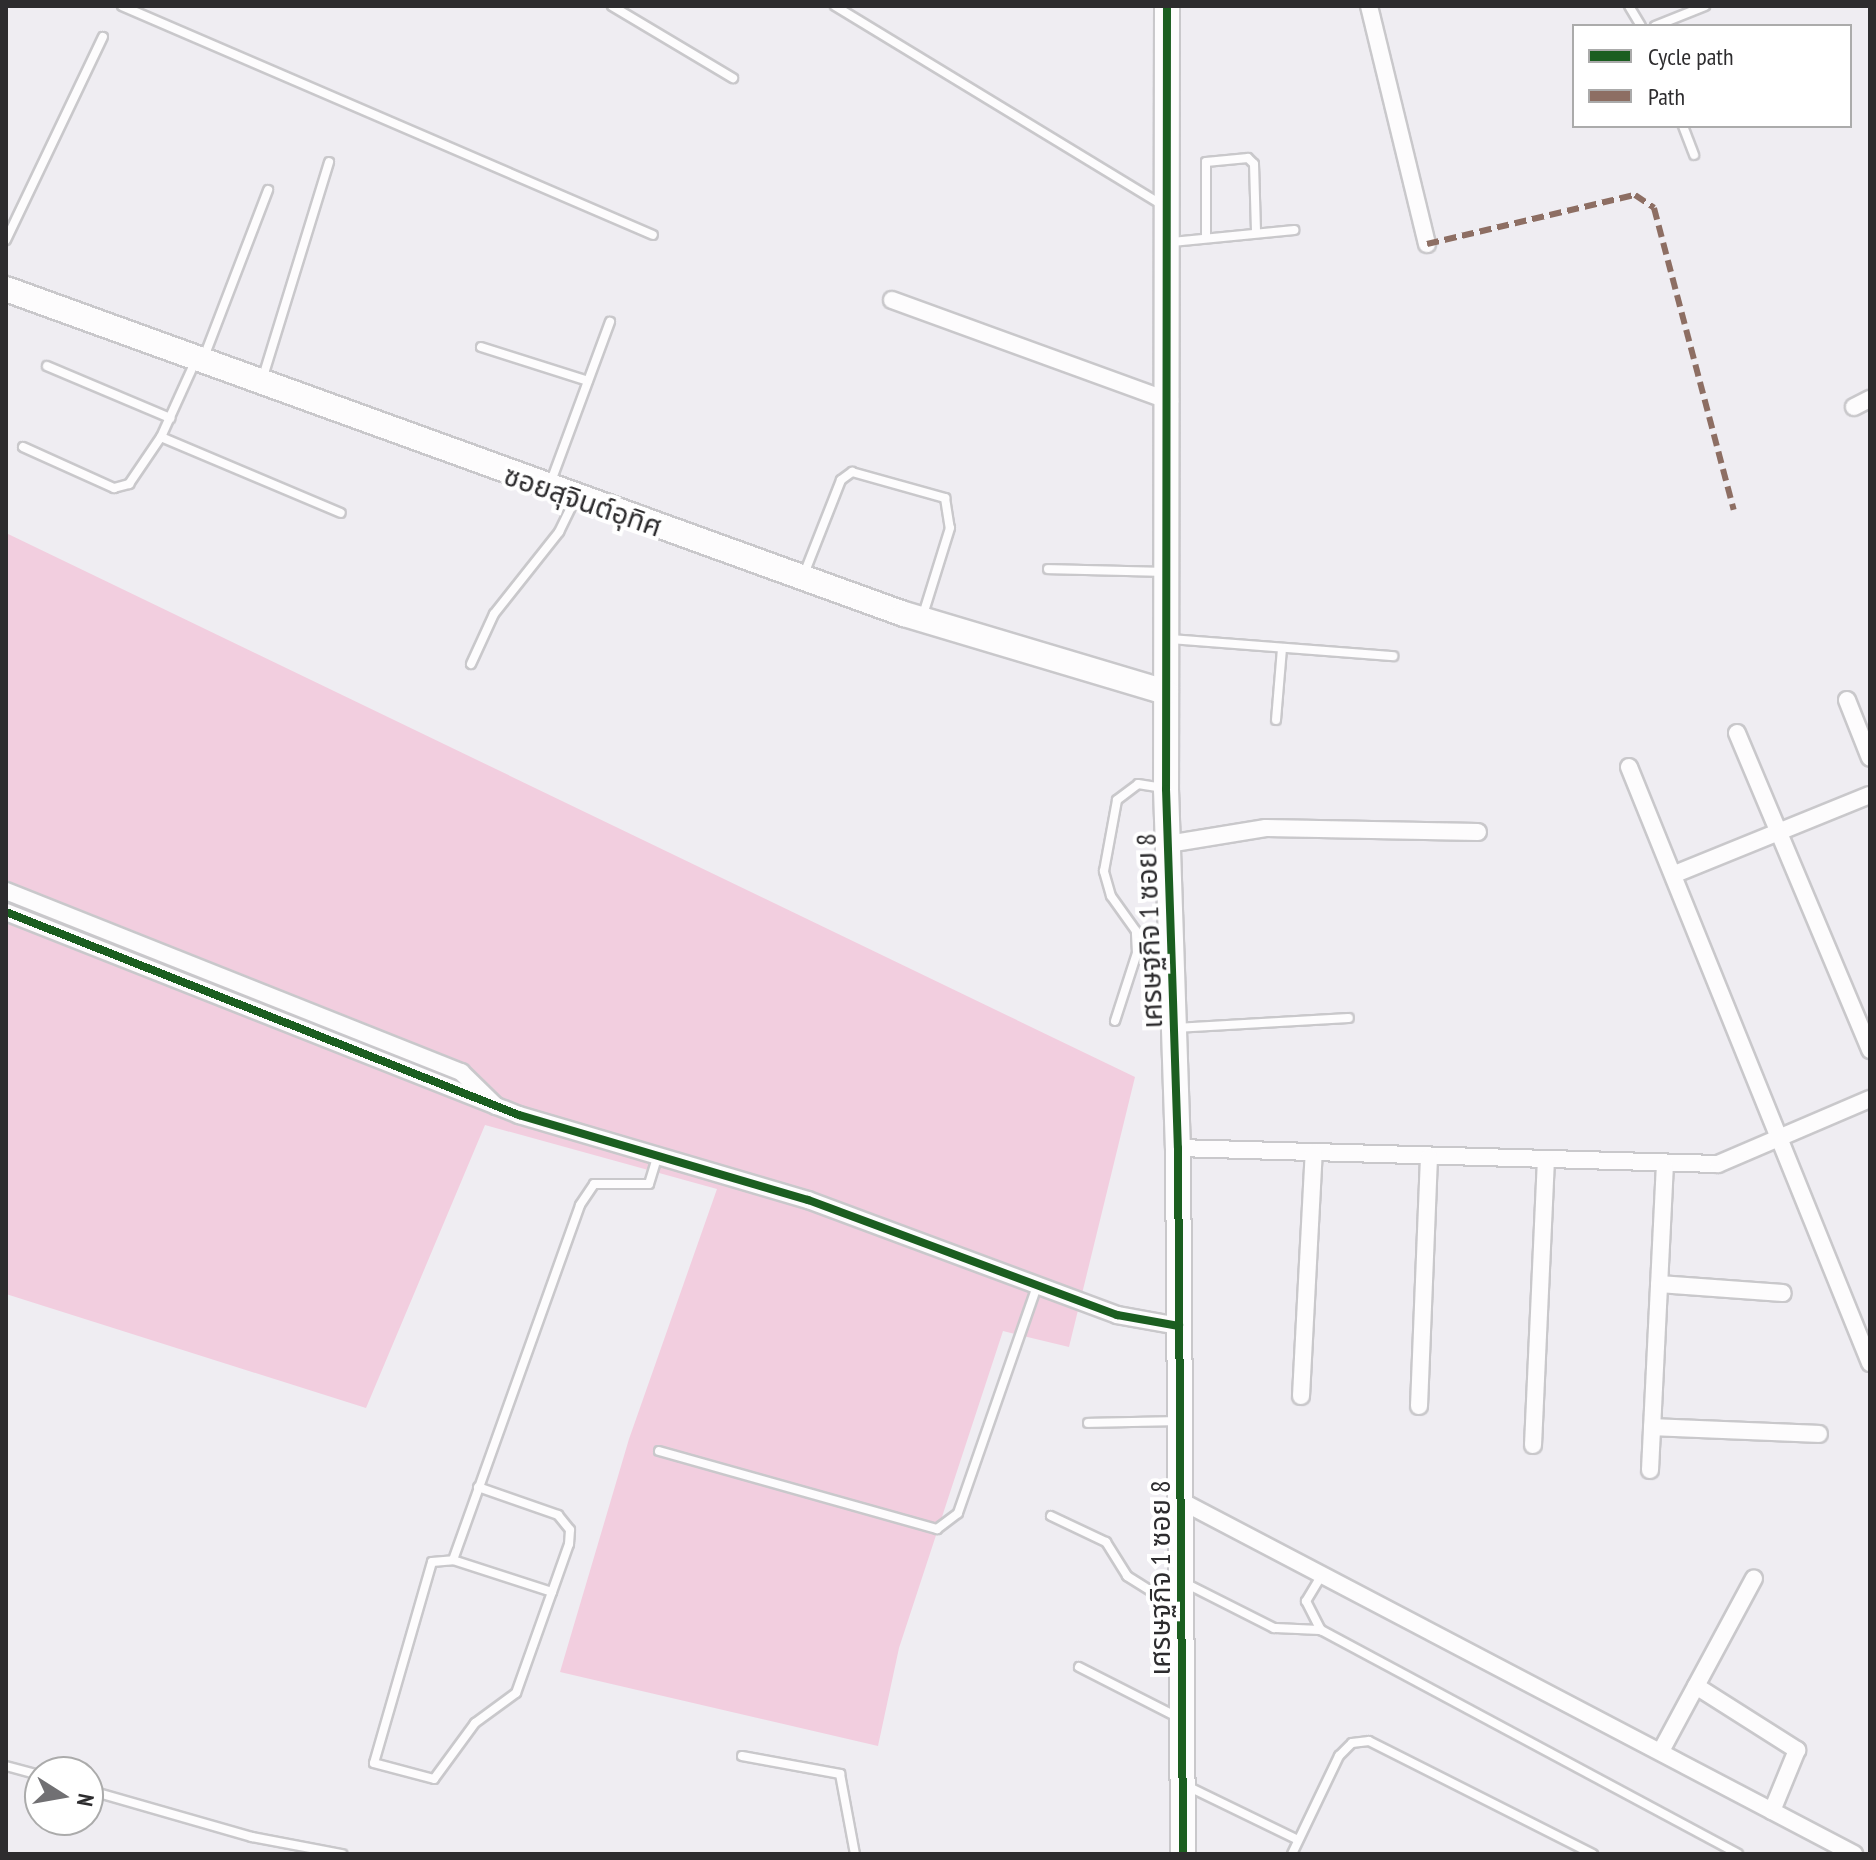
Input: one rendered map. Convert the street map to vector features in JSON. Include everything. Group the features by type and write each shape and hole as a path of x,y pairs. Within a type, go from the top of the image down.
{"street":[{"name":"เศรษฐกิจ 1 ซอย 8","path":"1167,6 1172,242 1166,789 1178,1148 1183,1502 1183,1854"},
{"path":"1369,6 1427,244"},
{"name":"ซอยสุจินต์อุทิศ","path":"6,289 260,386 921,620 1166,692"},
{"path":"892,300 1170,401"},
{"path":"1854,407 1870,399"},
{"path":"1847,700 1870,758"},
{"path":"1737,733 1870,1050"},
{"path":"1629,767 1785,1141 1870,1363"},
{"path":"1675,874 1776,830 1870,795"},
{"path":"1168,844 1266,828 1478,832"},
{"path":"6,891 461,1072 497,1107"},
{"path":"6,912 497,1107 808,1200 1038,1283 1117,1315 1179,1326"},
{"path":"1178,1148 1665,1166 1718,1164 1785,1141 1870,1099"},
{"path":"1301,1396 1314,1152"},
{"path":"1419,1406 1429,1157"},
{"path":"1533,1445 1546,1161"},
{"path":"1650,1470 1665,1166"},
{"path":"1659,1284 1783,1293"},
{"path":"1652,1427 1819,1434"},
{"path":"1183,1502 1323,1572 1854,1854"},
{"path":"1661,1751 1754,1578"},
{"path":"1696,1686 1797,1750 1772,1811"}],"lane":[{"path":"122,6 653,235"},
{"path":"612,6 733,78"},
{"path":"835,6 1171,210"},
{"path":"1629,6 1640,24"},
{"path":"1660,24 1705,6"},
{"path":"6,240 103,37"},
{"path":"1684,128 1694,155"},
{"path":"1206,236 1206,162 1248,158 1254,164 1256,233"},
{"path":"260,386 329,162"},
{"path":"23,447 114,488 129,484 161,437 198,363 268,190"},
{"path":"1172,242 1206,236 1294,230"},
{"path":"548,489 610,322"},
{"path":"481,347 588,381"},
{"path":"47,366 170,418"},
{"path":"161,437 341,513"},
{"path":"802,578 841,480 867,471 945,498 952,512 921,620"},
{"path":"471,664 494,614 559,532 575,498"},
{"path":"1048,569 1167,572"},
{"path":"1166,639 1393,656"},
{"path":"1276,720 1282,648"},
{"path":"1115,1021 1137,953 1136,931 1111,896 1104,871 1117,800 1138,784 1166,789"},
{"path":"1174,1028 1349,1018"},
{"path":"453,1560 580,1205 594,1184 649,1184 657,1157"},
{"path":"659,1451 937,1529 958,1513 1038,1283"},
{"path":"1088,1423 1180,1421"},
{"path":"478,1487 567,1521 569,1544 552,1592 516,1693 475,1723 443,1774 421,1778 383,1767 372,1753 427,1570 441,1558 453,1560 552,1592"},
{"path":"1051,1516 1106,1542 1127,1576 1182,1611"},
{"path":"1321,1630 1306,1601 1323,1572"},
{"path":"1182,1581 1274,1628 1321,1630 1738,1854"},
{"path":"1079,1667 1182,1719"},
{"path":"1292,1854 1339,1756 1352,1743 1369,1741 1593,1854"},
{"path":"742,1756 840,1774 855,1854"},
{"path":"1182,1783 1298,1840"},
{"path":"104,1795 252,1837 342,1854"}],"shaded area":[{"path":"6,533 1135,1077 1069,1347 1003,1331 899,1648 878,1746 560,1672 629,1439 717,1189 485,1125 366,1408 6,1294"}],"marked path":[{"path":"1427,244 1635,195 1654,208 1734,510"}],"cycle path":[{"path":"1167,6 1166,789 1178,1148 1183,1854"},
{"path":"6,912 519,1115 808,1200 1117,1315 1179,1326"}]}
